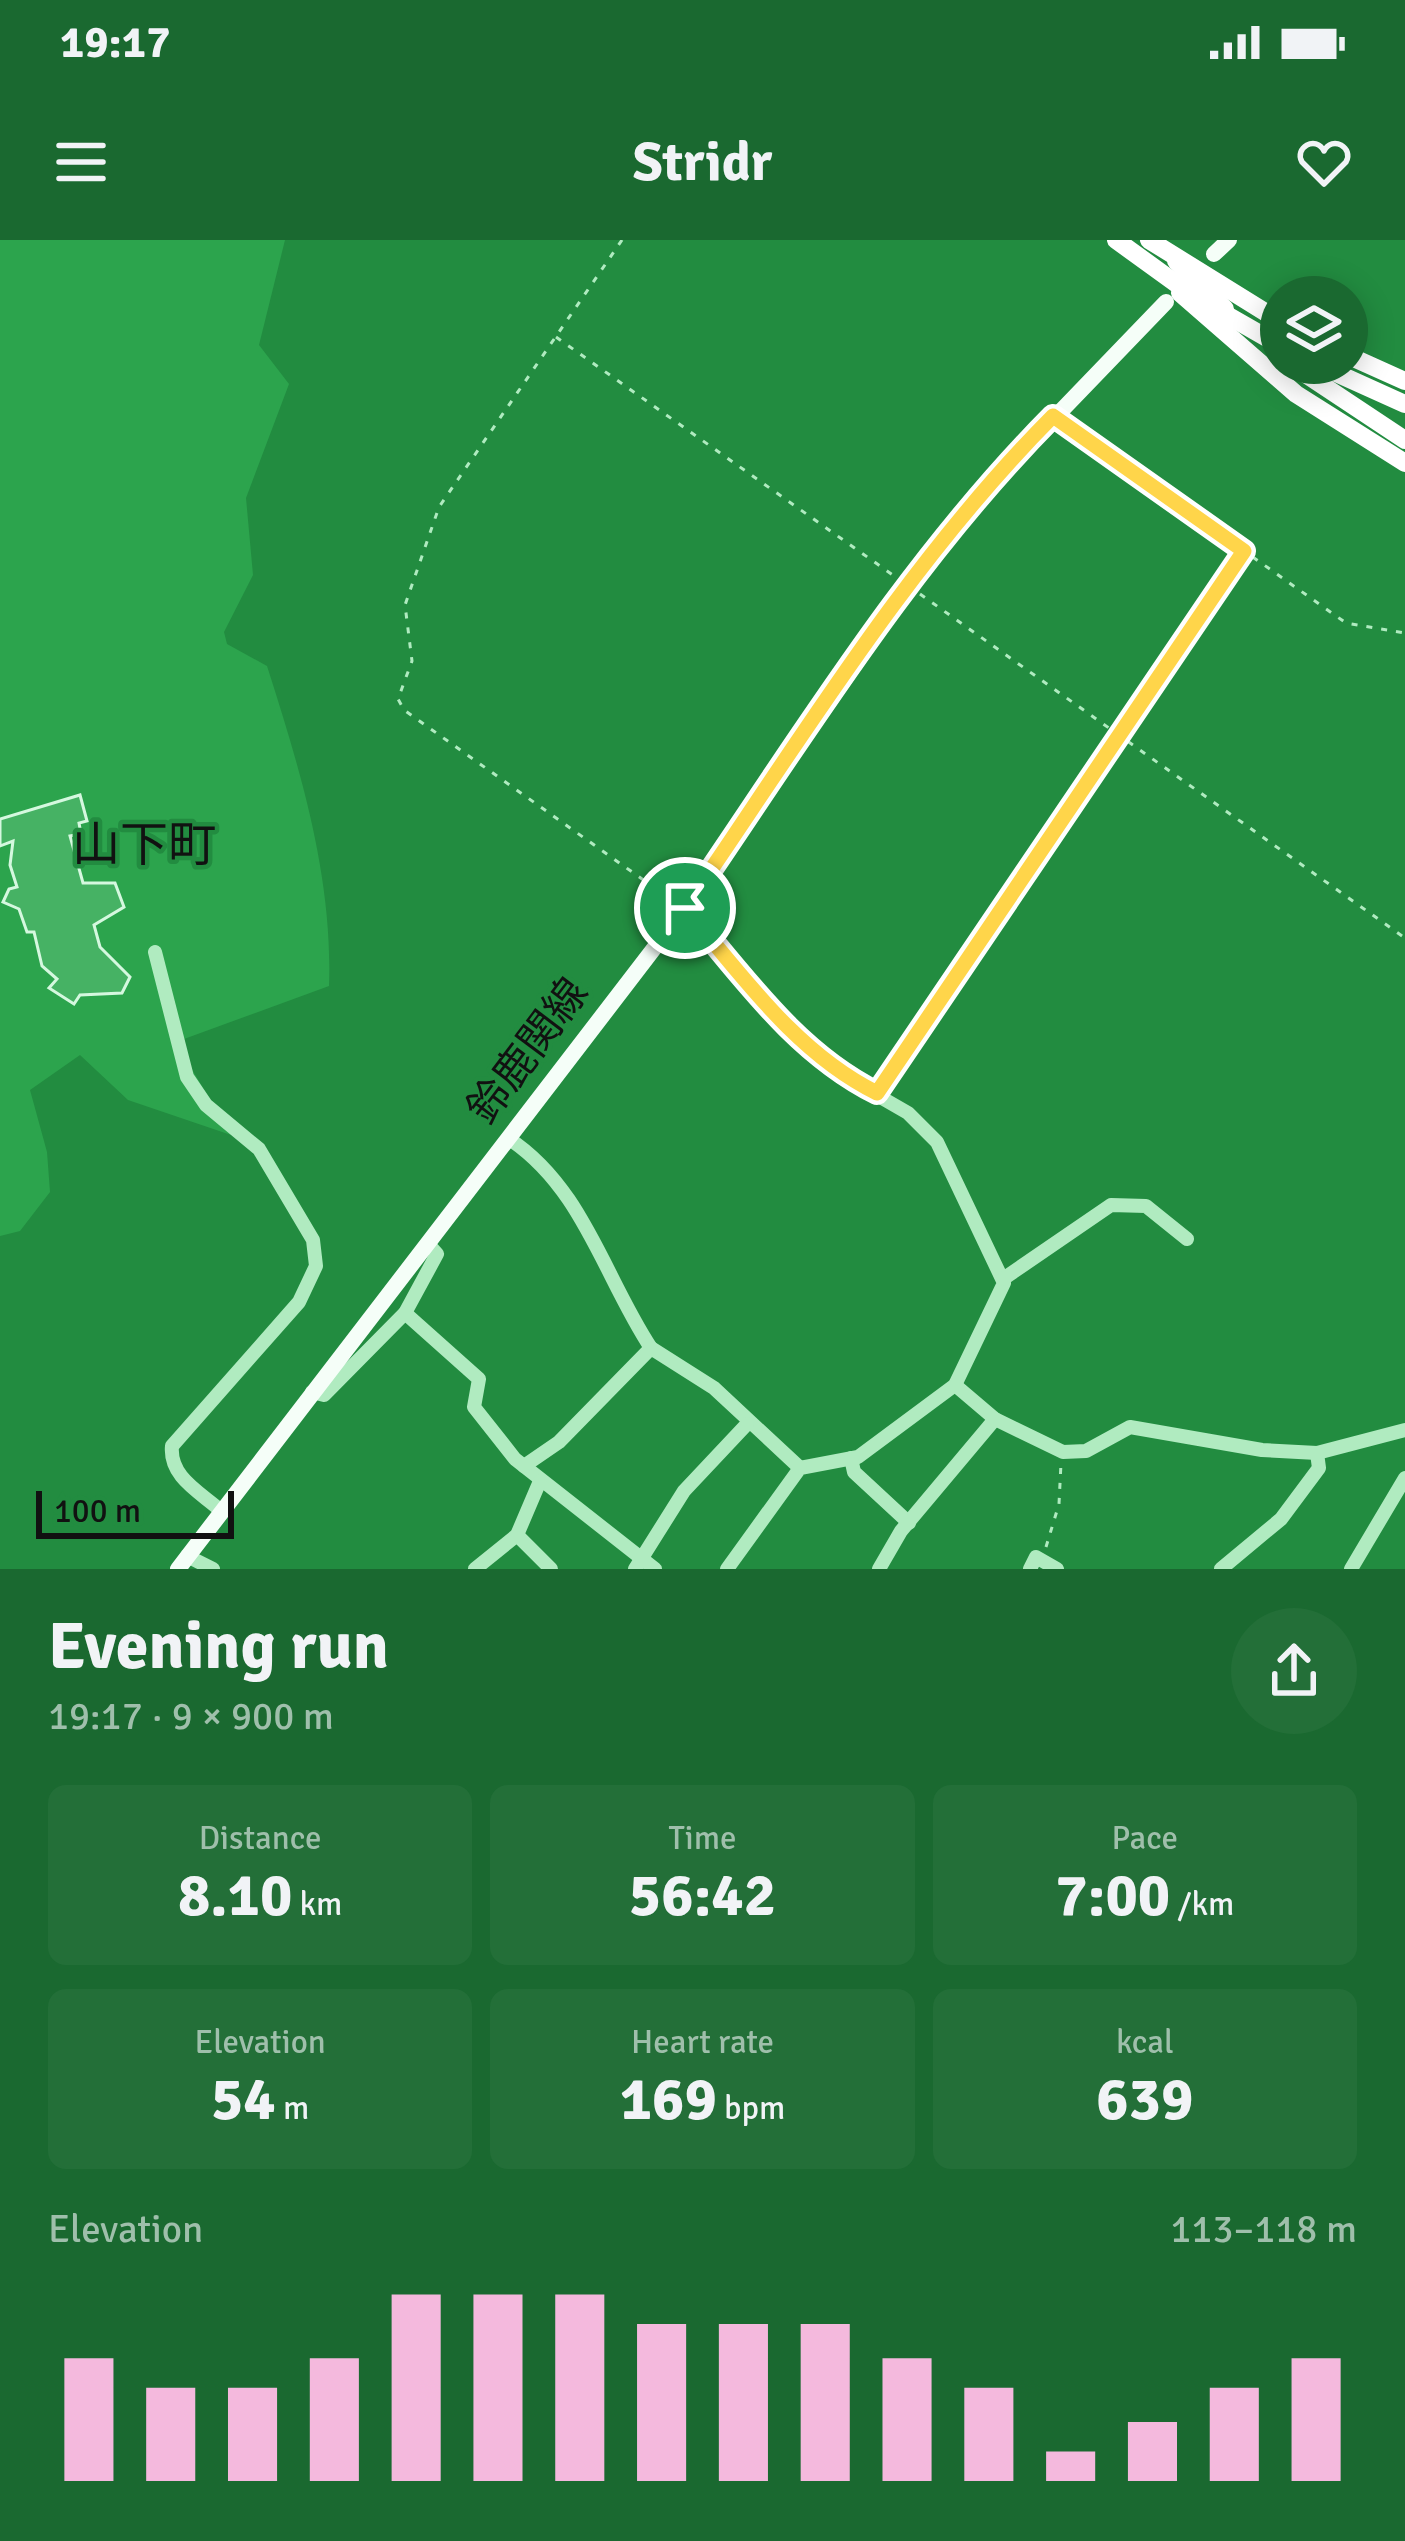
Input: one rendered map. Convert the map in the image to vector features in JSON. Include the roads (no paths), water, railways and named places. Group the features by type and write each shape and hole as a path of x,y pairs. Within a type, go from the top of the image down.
{"highway":[{"path":"1116,240 1192,295 1260,334"},
{"path":"1129,240 1253,359 1345,427 1405,463"},
{"path":"1153,240 1260,309"},
{"path":"1153,240 1260,338"},
{"path":"1368,364 1405,381"},
{"path":"1321,384 1405,440"},
{"path":"1361,384 1405,404"}],"main road":[{"path":"1209,247 1229,240"},
{"name":"鈴鹿関線","path":"183,1563 685,908 954,522 1166,302"}],"street":[{"path":"685,908 803,1042 849,1079 919,1123 944,1152 1003,1279"},
{"path":"155,952 187,1077 206,1106 259,1148 316,1251 313,1278 299,1302 172,1445 171,1456 183,1479 220,1510"},
{"path":"508,1138 547,1167 584,1220 652,1348 714,1388 747,1424 800,1468"},
{"path":"727,1569 800,1468 851,1458 955,1385 993,1311 1003,1279 1111,1205 1146,1206 1187,1239"},
{"path":"311,1392 324,1395 405,1313 437,1254 428,1244"},
{"path":"405,1313 479,1379 474,1407 524,1466 637,1564 655,1569"},
{"path":"524,1466 559,1442 652,1348"},
{"path":"955,1385 995,1419 1064,1452 1085,1451 1130,1427 1262,1450 1317,1453 1404,1434"},
{"path":"879,1569 909,1523 995,1419"},
{"path":"637,1564 684,1491 747,1424"},
{"path":"1221,1569 1295,1503 1319,1468 1317,1453"},
{"path":"851,1458 854,1472 909,1523"},
{"path":"1351,1569 1405,1478"},
{"path":"475,1569 517,1535 540,1481"},
{"path":"517,1535 551,1569"},
{"path":"183,1563 213,1569"},
{"path":"1034,1563 1057,1569"}],"district":[{"name":"山下町","path":"144,845"}]}
